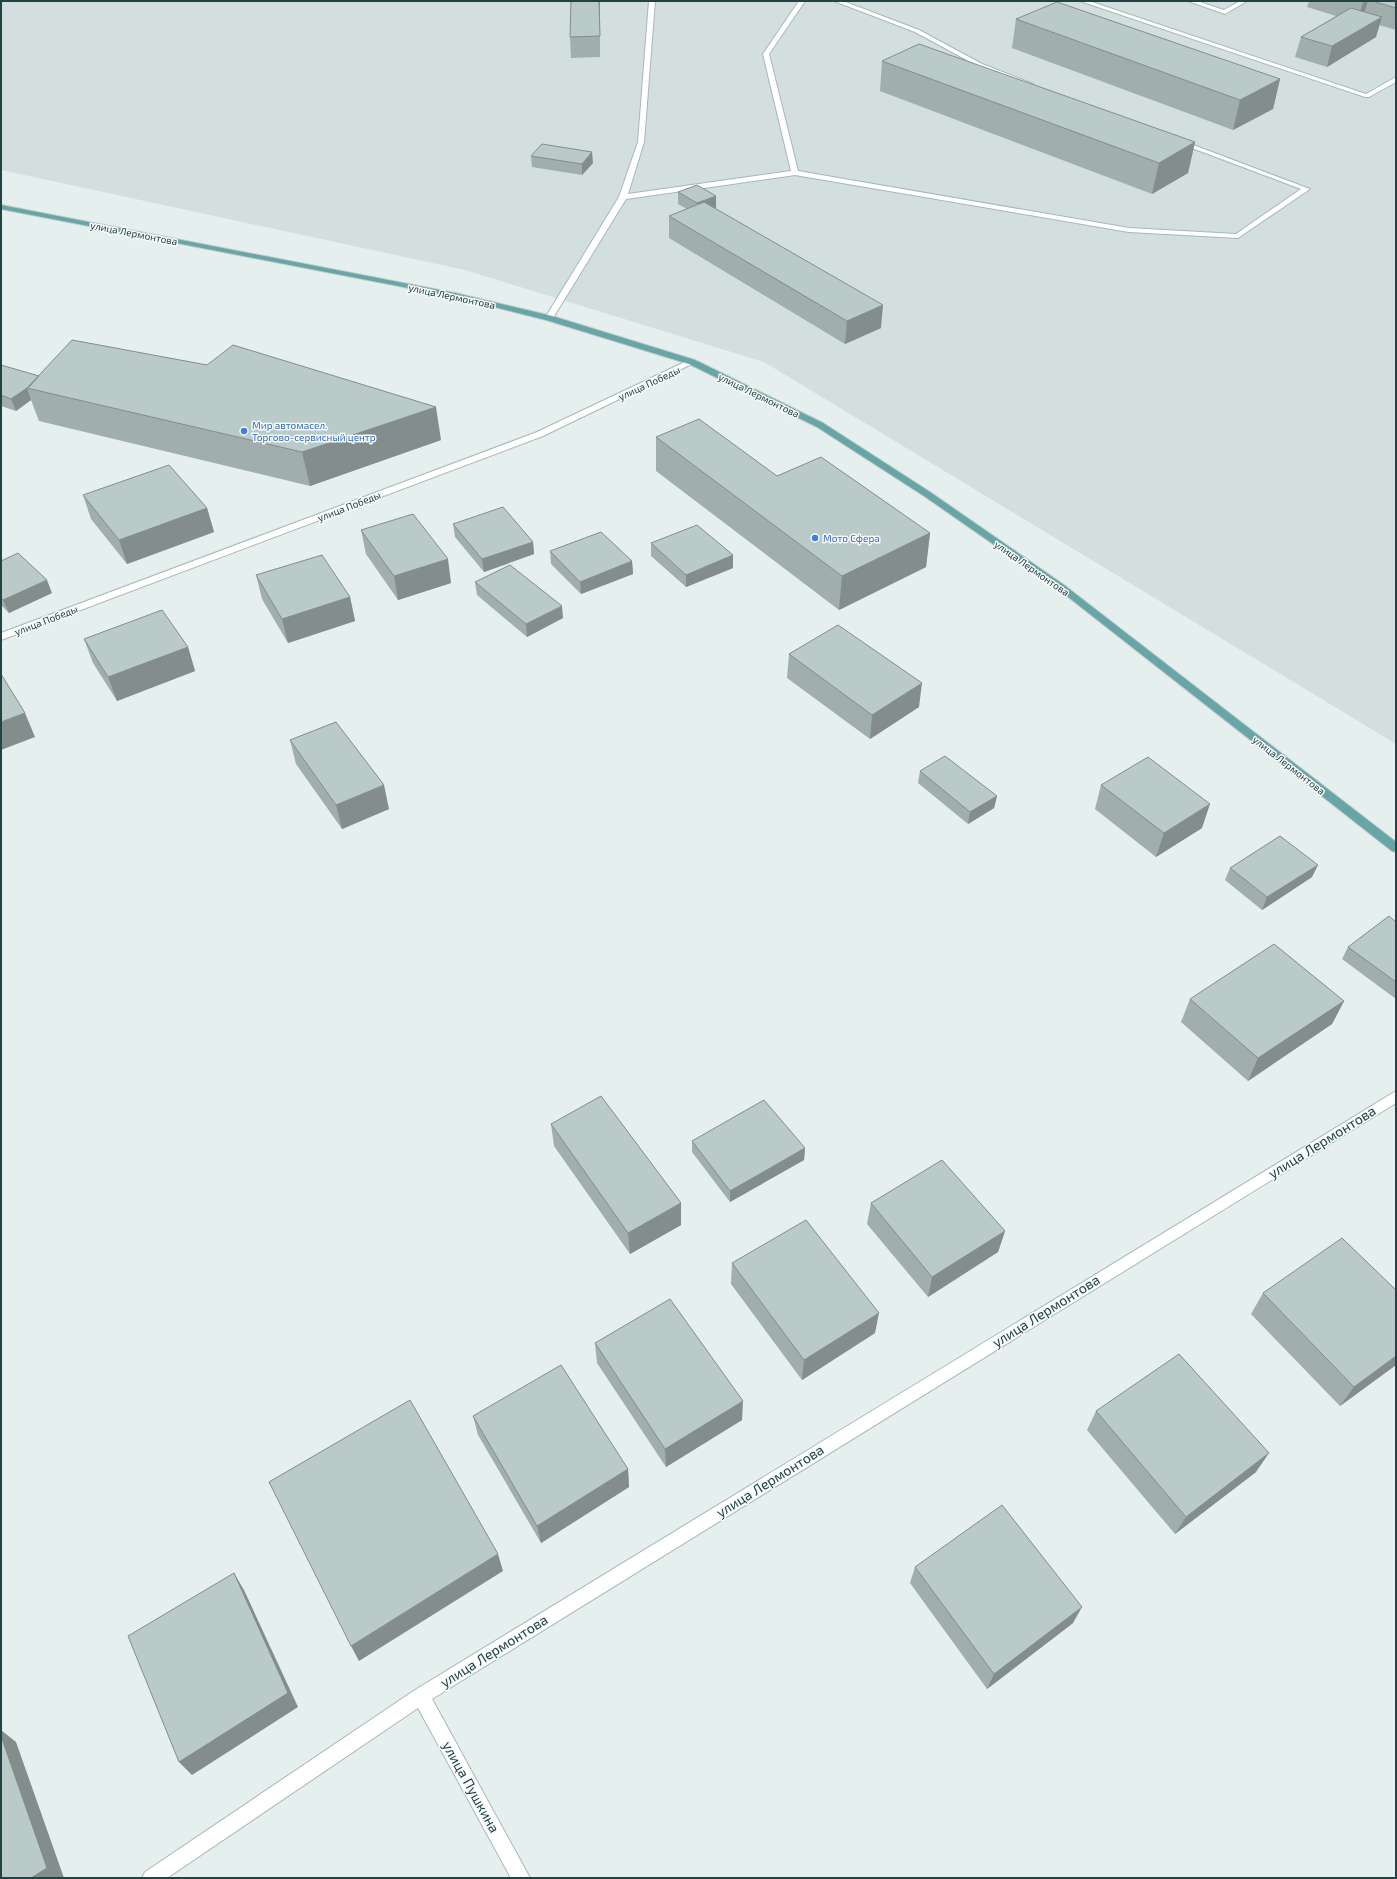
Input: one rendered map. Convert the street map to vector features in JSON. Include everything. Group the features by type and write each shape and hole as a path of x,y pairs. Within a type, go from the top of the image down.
{"main road":[{"name":"улица Лермонтова","path":"1,207 447,294 549,318 692,362 820,425 946,507 1061,587 1396,848"}],"street":[{"path":"549,318 623,197 641,142 652,1"},
{"path":"796,173 766,54 802,1"},
{"path":"837,1 917,31 980,65 1040,88"},
{"path":"1083,1 1366,96 1396,79"},
{"path":"1190,1 1225,12 1244,1"},
{"path":"623,197 796,173 1129,230 1238,236 1306,189 1173,139"},
{"name":"улица Победы","path":"1,637 540,434 692,362"},
{"name":"улица Лермонтова","path":"151,1878 420,1696 1396,1096"},
{"name":"улица Пушкина","path":"420,1696 521,1878"}],"shaded area":[{"path":"1,1 1396,1 1396,744 764,362 465,270 1,170"}],"building":[{"path":"571,1 599,1 600,36 570,37"},
{"path":"1372,1 1396,1 1396,8"},
{"path":"1057,2 1280,79 1240,100 1016,19"},
{"path":"1351,8 1382,17 1332,46 1301,37"},
{"path":"919,44 1195,142 1159,163 882,61"},
{"path":"542,144 592,152 582,164 531,156"},
{"path":"697,185 716,196 697,203 678,192"},
{"path":"704,202 883,305 847,321 669,216"},
{"path":"72,340 207,365 233,345 436,407 302,452 27,388"},
{"path":"1,365 39,376 30,386 11,399 1,395"},
{"path":"699,419 777,476 821,457 930,533 842,576 656,437"},
{"path":"169,465 207,508 119,540 83,495"},
{"path":"503,507 533,542 482,559 453,524"},
{"path":"413,514 448,559 394,576 361,530"},
{"path":"697,525 733,555 686,575 651,543"},
{"path":"601,532 632,561 580,582 550,551"},
{"path":"18,553 47,580 3,600 1,598 1,561"},
{"path":"322,555 350,597 282,619 256,575"},
{"path":"510,565 562,606 526,624 475,582"},
{"path":"162,610 188,647 108,677 84,639"},
{"path":"838,625 922,683 872,715 789,654"},
{"path":"1,674 25,713 1,722"},
{"path":"336,722 384,785 336,805 290,740"},
{"path":"945,756 997,796 970,812 920,771"},
{"path":"1148,757 1210,804 1164,833 1101,785"},
{"path":"1280,836 1318,865 1267,897 1230,868"},
{"path":"1389,916 1396,922 1396,982 1348,947"},
{"path":"1274,944 1344,1001 1258,1058 1190,999"},
{"path":"601,1096 681,1203 628,1233 551,1124"},
{"path":"764,1100 805,1148 730,1191 692,1141"},
{"path":"942,1160 1005,1231 932,1277 871,1203"},
{"path":"806,1220 879,1313 804,1360 732,1263"},
{"path":"1342,1238 1396,1290 1396,1356 1354,1387 1263,1293"},
{"path":"670,1299 743,1401 665,1449 595,1343"},
{"path":"1179,1354 1269,1453 1186,1517 1096,1411"},
{"path":"561,1365 628,1469 537,1526 473,1416"},
{"path":"410,1400 498,1554 351,1646 269,1482"},
{"path":"1002,1505 1082,1607 994,1674 915,1567"},
{"path":"234,1573 288,1693 179,1762 128,1636"},
{"path":"1,1736 47,1868 31,1878 1,1878"}],"place":[{"name":"Мир автомасел. Торгово-сервисный центр","path":"244,431"},
{"name":"Мото Сфера","path":"815,538"}]}
